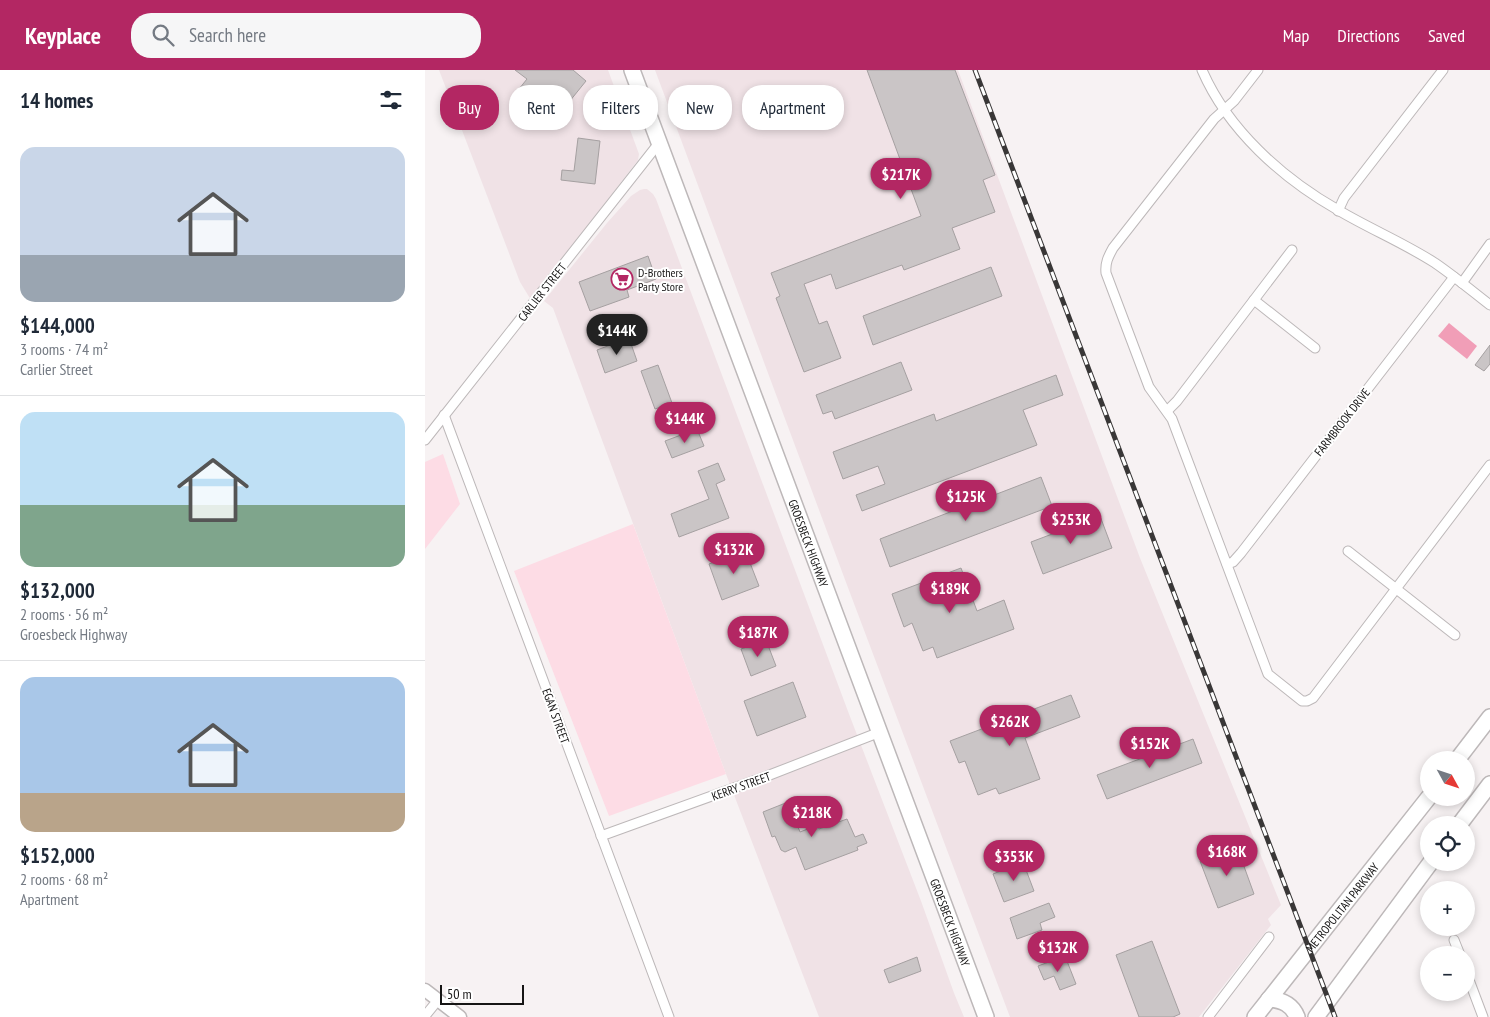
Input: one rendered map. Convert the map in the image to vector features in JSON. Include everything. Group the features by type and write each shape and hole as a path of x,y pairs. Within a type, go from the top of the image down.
{"main road":[{"name":"GROESBECK HIGHWAY","path":"632,70 986,1017"},
{"path":"1464,751 1490,717"},
{"path":"1466,816 1490,784"},
{"name":"METROPOLITAN PARKWAY","path":"1255,1017 1422,806"},
{"path":"1316,1017 1424,871"},
{"path":"1269,999 1286,1003 1294,1010 1297,1017"}],"street":[{"path":"1202,70 1209,86 1224,110 1255,146 1275,165 1309,192 1414,251 1490,305"},
{"path":"1258,70 1235,101 1214,119 1113,248 1107,257 1105,265 1106,273 1149,387 1172,419 1268,674 1302,700 1307,701 1313,698 1490,465"},
{"path":"1338,210 1344,198 1443,70"},
{"name":"CARLIER STREET","path":"425,440 659,143"},
{"path":"1461,283 1490,244"},
{"path":"1167,411 1177,401 1292,250"},
{"name":"FARMBROOK DRIVE","path":"1227,564 1233,562 1241,553 1453,277"},
{"path":"1254,300 1315,348"},
{"name":"EGAN STREET","path":"444,415 669,1017"},
{"path":"1347,551 1455,634"},
{"name":"KERRY STREET","path":"601,836 767,776 880,732"},
{"path":"1208,1017 1269,937"},
{"path":"1454,940 1456,946"},
{"path":"425,990 460,1017"},
{"path":"1475,996 1483,1017"},
{"path":"425,1016 438,1000"}],"shaded area":[{"path":"439,70 608,70 614,85 583,85 583,130 630,130 639,154 638,160 531,300 520,282 462,130 499,130 499,85 445,85"},
{"path":"655,70 958,70 1140,558 1281,905 1268,919 1271,925 1199,1017 1010,1017 677,130 732,130 732,85 668,85 668,105"},
{"path":"644,189 653,194 656,199 964,1017 819,1017 726,774 553,308 544,301 631,196"},
{"path":"1449,323 1477,346 1467,359 1438,336"},
{"path":"443,454 460,504 425,549 425,462"},
{"path":"633,524 726,774 609,816 514,571"}],"building":[{"path":"515,70 573,70 586,81 573,97 573,85 522,85 527,79"},
{"path":"867,70 955,70 995,175 983,180 995,212 952,228 960,249 904,270 902,265 836,289 831,274 804,284 819,324 827,321 841,358 804,372 776,298 780,296 771,273 921,216"},
{"path":"578,138 600,141 595,184 561,180 562,170 574,171"},
{"path":"648,256 656,279 627,290 629,297 590,311 579,282"},
{"path":"991,267 1002,296 873,345 863,316"},
{"path":"629,338 637,361 605,373 597,350"},
{"path":"1490,345 1490,364 1484,371 1475,365"},
{"path":"901,362 912,390 835,419 832,411 823,414 816,395"},
{"path":"658,365 672,403 655,409 641,371"},
{"path":"1056,375 1063,395 1023,410 1037,445 862,511 856,495 885,484 878,466 843,479 833,452 934,414 936,421"},
{"path":"697,429 704,446 672,458 665,441"},
{"path":"718,463 725,480 716,484 729,518 679,537 671,514 709,499 698,471"},
{"path":"1041,477 1052,506 890,567 880,539"},
{"path":"1100,516 1112,548 1043,574 1031,542"},
{"path":"745,550 759,586 722,600 709,564"},
{"path":"961,568 977,611 1004,600 1014,629 937,658 933,647 923,651 912,623 904,627 892,594"},
{"path":"766,640 776,666 751,676 741,649"},
{"path":"793,682 806,717 757,736 744,701"},
{"path":"1071,695 1080,717 1025,738 1040,779 999,794 996,788 978,795 965,761 959,763 950,741"},
{"path":"1193,739 1202,763 1107,799 1097,775"},
{"path":"788,802 800,832 818,825 819,829 847,819 855,837 863,834 867,843 857,847 858,850 805,870 796,847 785,852 781,850 775,836 772,837 763,812"},
{"path":"1237,847 1254,894 1218,908 1200,861"},
{"path":"1023,862 1034,891 1004,902 993,874"},
{"path":"1049,903 1055,917 1040,923 1042,930 1017,939 1010,918"},
{"path":"1152,941 1180,1014 1173,1017 1139,1017 1116,955"},
{"path":"1065,956 1076,984 1060,990 1054,976 1044,980 1038,966"},
{"path":"917,957 921,971 889,983 884,970"}],"railway":[{"path":"975,70 1335,1017"}],"place":[{"name":"D-Brothers Party Store","path":"622,279"}]}
